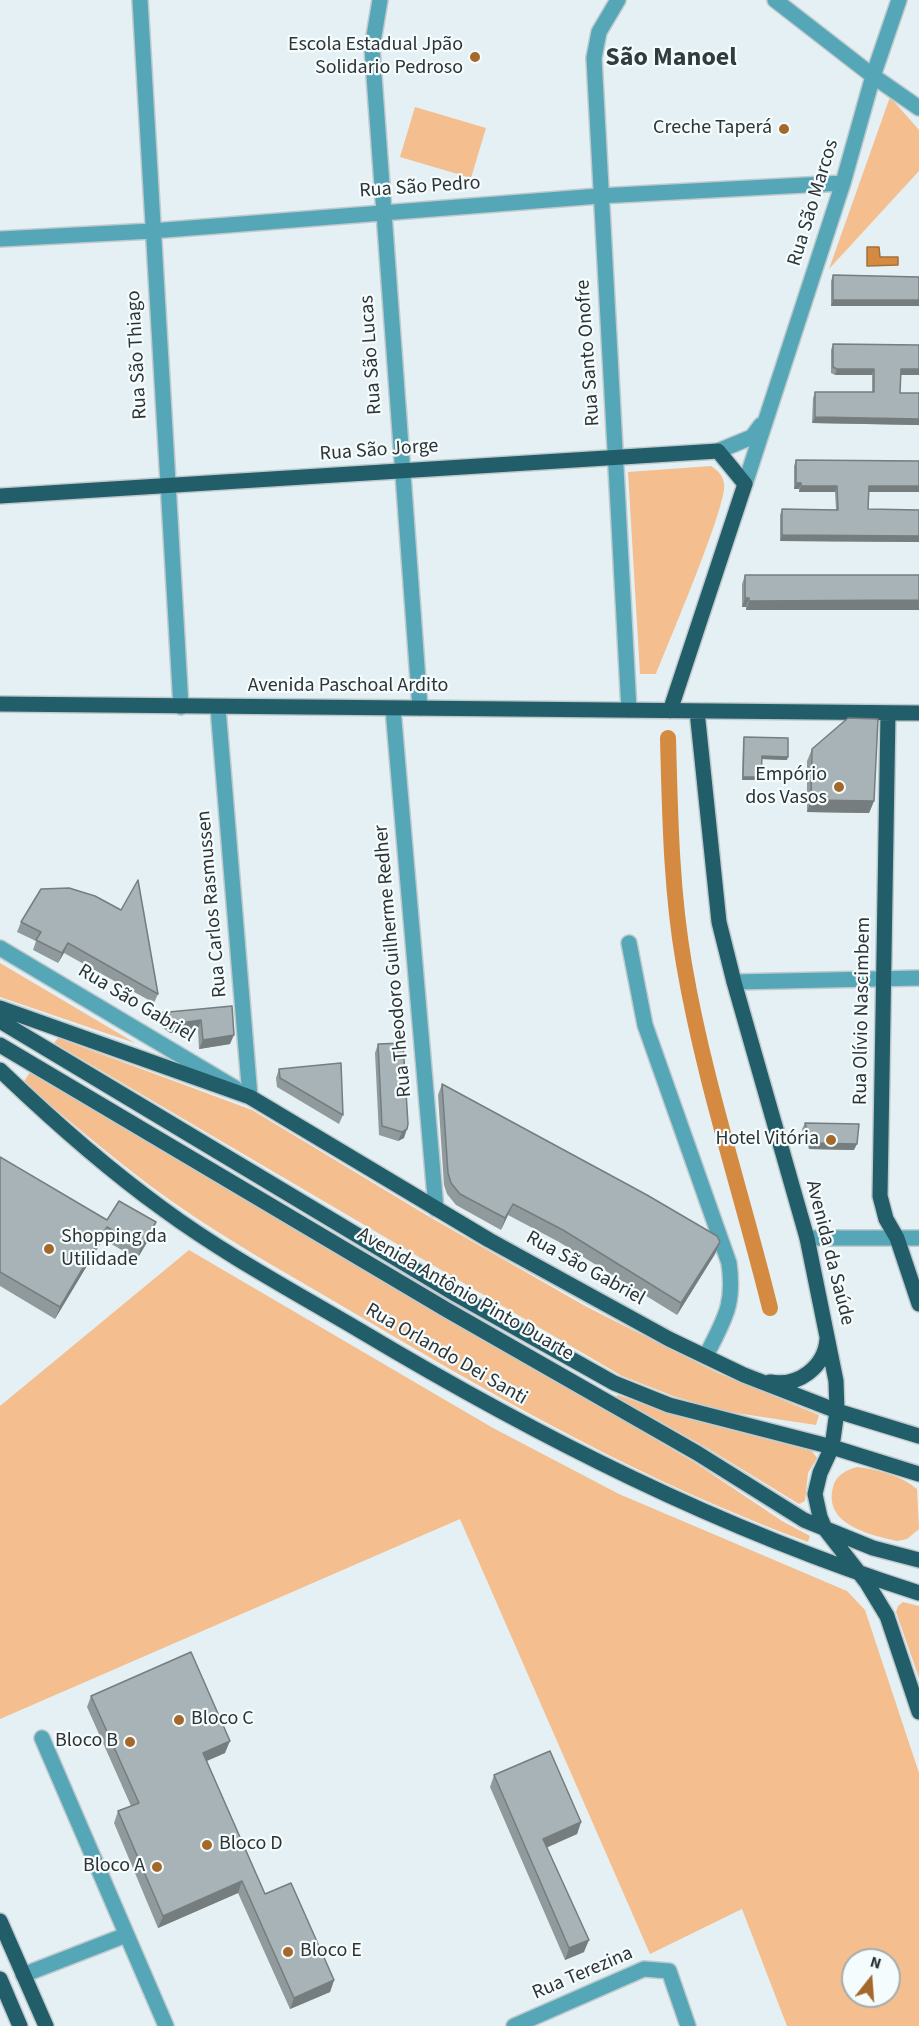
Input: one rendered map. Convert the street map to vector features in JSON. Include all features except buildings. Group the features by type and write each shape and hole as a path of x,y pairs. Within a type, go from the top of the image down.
{"main road":[{"name":"Rua São Jorge","path":"0,496 718,451"},
{"path":"718,451 745,484"},
{"name":"Rua São Marcos","path":"670,711 745,484"},
{"path":"678,685 681,698 697,711"},
{"name":"Avenida Paschoal Ardito","path":"0,704 218,708 919,713"},
{"name":"Avenida da Saúde","path":"697,711 719,922 807,1238 836,1381 837,1411 832,1447 820,1473 815,1494 825,1529 860,1574 887,1617 919,1712"},
{"name":"Rua Olívio Nascimbem","path":"888,712 880,1196 886,1219 897,1238 919,1304"},
{"name":"Rua São Gabriel","path":"0,1008 250,1097 436,1209 589,1296 706,1356 760,1381 837,1411 919,1436"},
{"name":"Avenida Antônio Pinto Duarte","path":"0,1021 457,1295 614,1383 688,1411 832,1447 919,1474"},
{"name":"Avenida Antônio Pinto Duarte","path":"0,1045 447,1310 697,1453 781,1507 825,1529 873,1548 919,1560"},
{"name":"Rua Orlando Dei Santi","path":"0,1070 43,1112 162,1209 221,1248 497,1411 624,1476 740,1528 860,1574 919,1593"},
{"path":"760,1381 785,1382 810,1372 824,1353 828,1333"},
{"path":"0,1921 46,2026"},
{"path":"0,1978 21,2026"}],"street":[{"name":"Rua São Thiago","path":"140,0 181,707"},
{"name":"Rua São Lucas","path":"380,0 372,48 420,708"},
{"name":"Rua Santo Onofre","path":"618,0 599,32 594,58 599,196 617,457 629,710"},
{"path":"775,0 873,76 919,108"},
{"name":"Rua São Marcos","path":"745,484 843,183 873,76 899,0"},
{"name":"Rua São Pedro","path":"0,239 152,231 599,196 843,183"},
{"name":"Rua São Marcos","path":"718,451 752,437 766,418"},
{"name":"Rua Carlos Rasmussen","path":"218,708 250,1097"},
{"name":"Rua Theodoro Guilherme Redher","path":"393,709 436,1209"},
{"path":"629,943 645,1025 729,1263 732,1287 730,1308 706,1356"},
{"name":"Rua São Gabriel","path":"0,948 250,1097"},
{"path":"734,982 919,978"},
{"path":"807,1238 919,1238"},
{"path":"42,1738 166,2026"},
{"path":"23,1974 126,1935"},
{"name":"Rua Terezina","path":"514,2026 644,1969 657,1968 669,1971 688,2026"}],"shaded area":[{"path":"890,97 919,130 919,171 829,269"},
{"path":"415,107 486,128 471,178 400,157"},
{"path":"867,247 879,247 880,257 898,257 898,265 867,266"},
{"path":"711,466 723,478 724,484 717,518 656,674 640,674 628,472"},
{"path":"0,963 135,1043 0,997"},
{"path":"58,1038 252,1110 428,1216 585,1306 718,1373 819,1415 816,1425 723,1411 673,1396 622,1376 54,1043"},
{"path":"30,1072 694,1462 782,1521 810,1536 808,1542 693,1495 582,1442 474,1383 242,1247 151,1186 23,1083"},
{"path":"189,1250 493,1428 619,1494 847,1591 865,1610 919,1773 919,2026 787,2026 742,1909 650,1954 460,1519 0,1719 0,1406"},
{"path":"618,1395 677,1416 812,1451 817,1458 808,1473 805,1501 799,1504 707,1448 616,1397"},
{"path":"857,1467 889,1474 917,1489 919,1529 907,1539 897,1541 863,1531 842,1519 835,1511 832,1500 833,1487 836,1479 842,1474"},
{"path":"903,1602 919,1606 919,1678 896,1612 898,1606"}],"waterway":[{"path":"668,738 674,879 684,964 702,1051 770,1308"}],"place":[{"name":"Escola Estadual Jpão Solidario Pedroso","path":"475,57"},
{"name":"Creche Taperá","path":"784,129"},
{"name":"Empório dos Vasos","path":"839,787"},
{"name":"Hotel Vitória","path":"831,1140"},
{"name":"Shopping da Utilidade","path":"49,1249"},
{"name":"Bloco C","path":"179,1720"},
{"name":"Bloco B","path":"130,1742"},
{"name":"Bloco D","path":"207,1845"},
{"name":"Bloco A","path":"157,1867"},
{"name":"Bloco E","path":"288,1952"}],"district":[{"name":"São Manoel","path":"671,59"}]}
